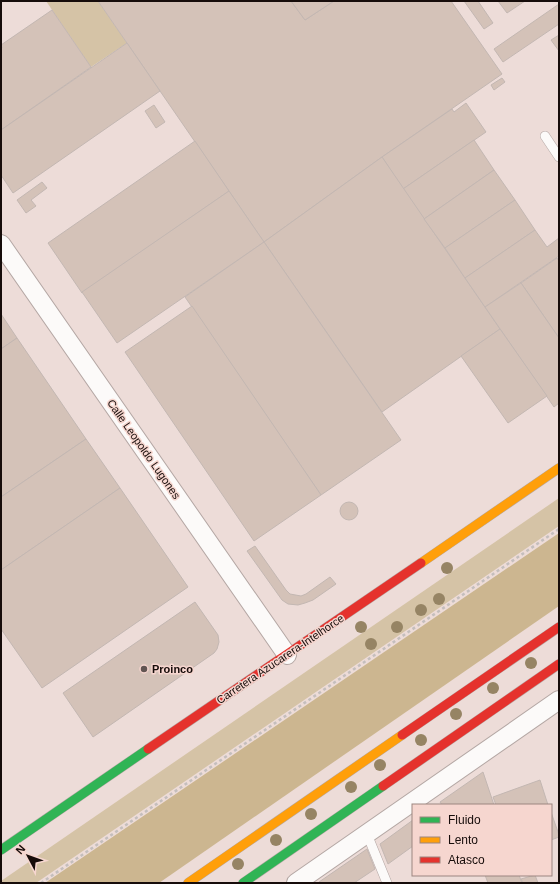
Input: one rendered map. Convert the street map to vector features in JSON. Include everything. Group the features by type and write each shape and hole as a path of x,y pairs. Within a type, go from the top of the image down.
{"main road":[{"name":"Carretera Azucarera-Intelhorce","path":"1,850 559,468"},
{"path":"188,883 559,627"},
{"path":"243,883 559,664"}],"street":[{"name":"Calle Leopoldo Lugones","path":"1,244 287,654"},
{"path":"296,883 559,700"}],"lane":[{"path":"545,136 559,157"},
{"path":"367,834 387,883"}],"path":[{"path":"41,883 559,529"}],"shaded area":[{"path":"46,1 98,1 127,43 91,67"},
{"path":"559,498 559,526 36,883 1,883 1,881"},
{"path":"559,533 559,606 159,883 45,883"}],"building":[{"path":"98,1 291,1 305,20 334,1 451,1 502,74 382,157 264,242"},
{"path":"291,1 334,1 305,20"},
{"path":"464,1 478,1 493,23 484,29"},
{"path":"498,1 525,1 507,13"},
{"path":"559,4 559,24 503,62 494,49"},
{"path":"52,10 91,67 1,130 1,45"},
{"path":"559,35 559,51 551,40"},
{"path":"127,43 160,91 13,193 1,175 1,130"},
{"path":"502,78 505,82 494,90 491,85"},
{"path":"466,103 486,132 403,189 382,157 452,109 454,112"},
{"path":"154,105 165,122 156,128 145,111"},
{"path":"474,140 494,170 424,219 403,189"},
{"path":"195,141 229,191 82,293 48,243"},
{"path":"382,157 500,329 382,412 264,242"},
{"path":"494,170 515,200 445,248 424,219"},
{"path":"42,182 47,188 31,200 36,206 26,213 17,200"},
{"path":"229,191 264,242 117,343 82,292"},
{"path":"515,200 535,230 465,278 445,248"},
{"path":"535,230 547,247 559,238 559,256 485,307 465,278"},
{"path":"264,242 401,440 321,495 185,297"},
{"path":"557,258 559,261 559,338 521,283"},
{"path":"521,283 559,338 559,403 554,407 485,307"},
{"path":"192,306 321,495 254,541 125,352"},
{"path":"1,314 17,338 1,349"},
{"path":"500,329 547,396 508,423 461,356"},
{"path":"17,338 86,439 1,497 1,349"},
{"path":"86,439 120,488 1,570 1,497"},
{"path":"120,488 188,587 42,688 1,629 1,570"},
{"path":"345,502 353,502 358,507 356,518 353,520 345,520 340,515 340,507"},
{"path":"255,546 290,594 301,596 306,594 330,577 336,584 313,600 298,605 288,604 282,600 247,551"},
{"path":"195,602 218,635 219,642 214,653 93,737 63,693"},
{"path":"483,772 494,804 441,804 440,802"},
{"path":"540,780 548,804 496,804 493,797"},
{"path":"552,815 559,835 559,837 552,840"},
{"path":"412,821 412,847 388,864 380,844"},
{"path":"367,849 375,869 354,883 319,882"},
{"path":"485,876 519,876 522,883 488,883"},
{"path":"535,876 538,883 523,883 521,879"}],"traffic: fast":[{"path":"1,850 148,749"},
{"path":"243,883 383,786"}],"traffic: slow":[{"path":"421,563 559,468"},
{"path":"188,883 402,735"}],"traffic: jam":[{"path":"148,749 421,563"},
{"path":"402,735 559,627"},
{"path":"383,786 559,664"}],"place":[{"name":"Proinco","path":"144,669"}]}
